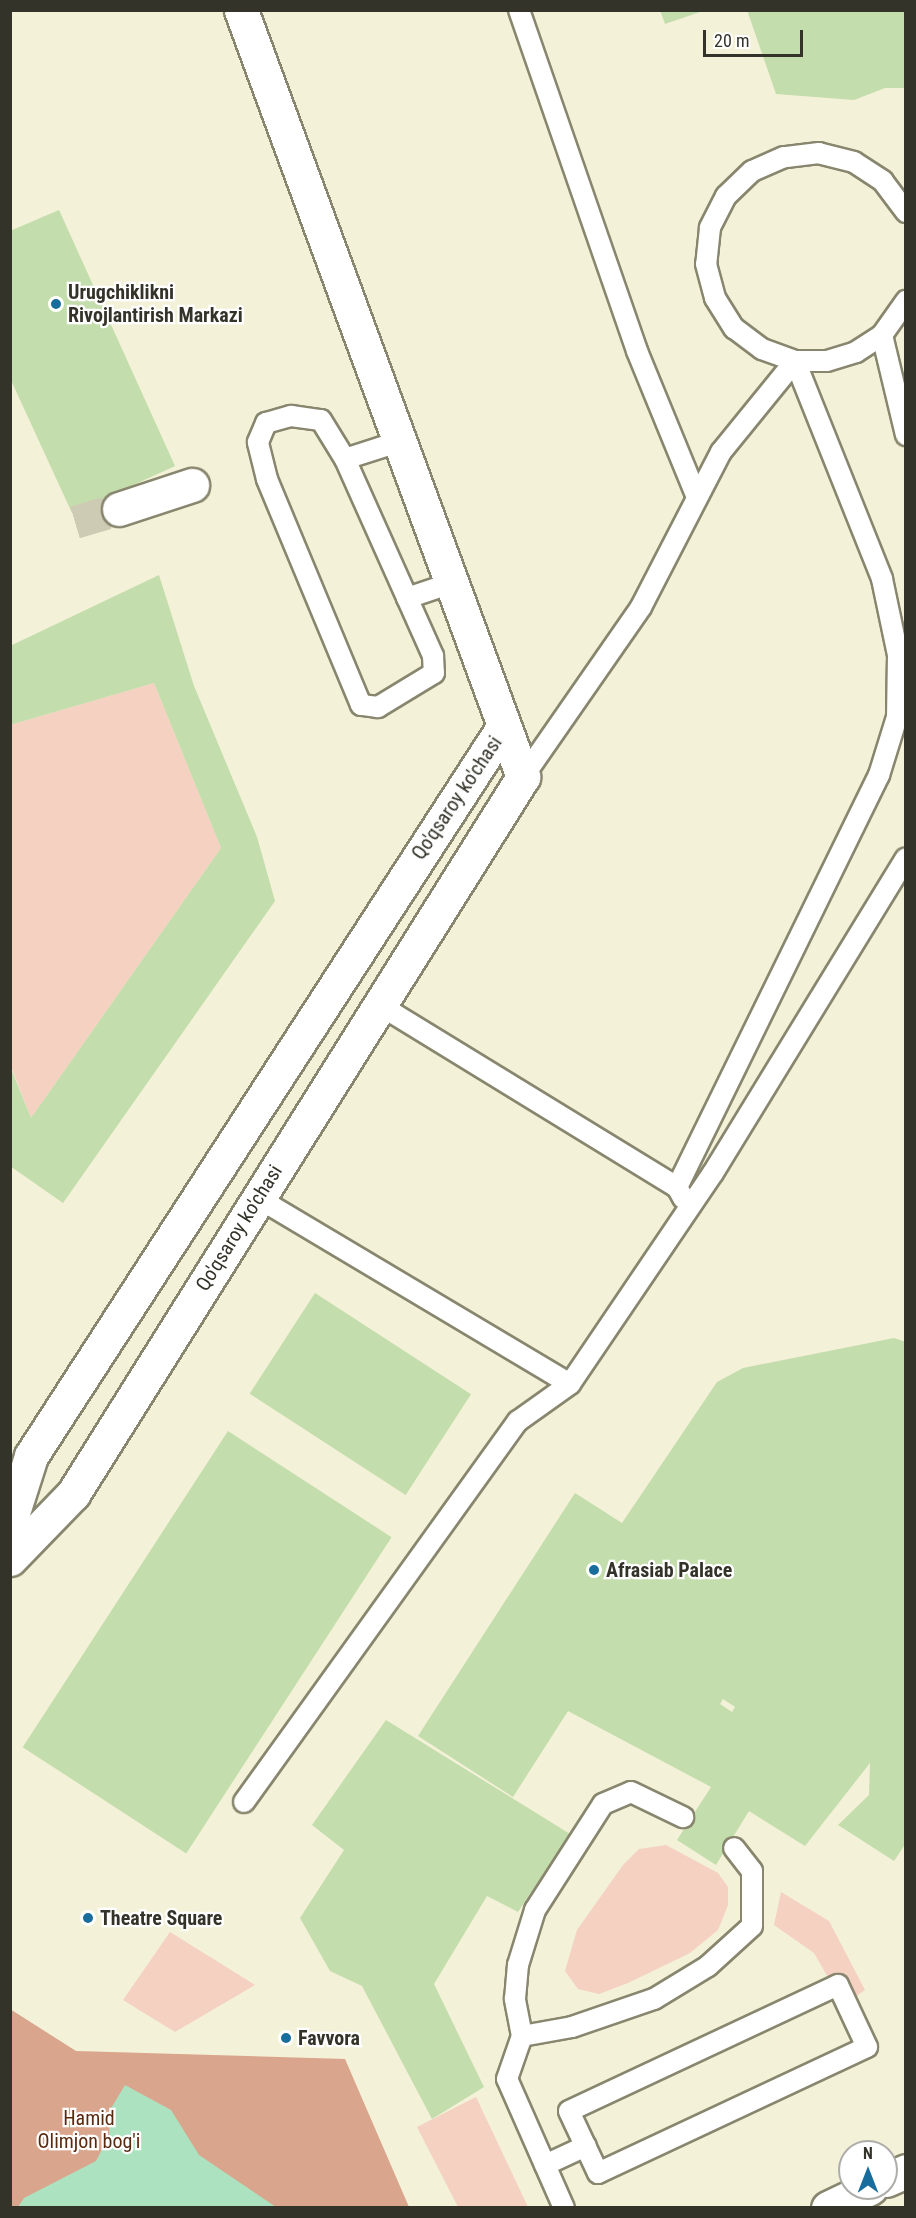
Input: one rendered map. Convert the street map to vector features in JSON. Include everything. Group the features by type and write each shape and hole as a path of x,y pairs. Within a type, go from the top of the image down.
{"street":[{"path":"242,10 502,729"},
{"path":"119,508 192,485"},
{"name":"Qo'qsaroy ko'chasi","path":"10,1559 73,1494 378,1004 524,777 502,729"},
{"name":"Qo'qsaroy ko'chasi","path":"10,1521 31,1456 502,729"}],"lane":[{"path":"519,10 634,342 696,495"},
{"path":"906,212 875,176 854,162 819,153 784,157 752,171 726,196 709,240 706,264 715,298 734,328 762,350 795,361 827,361 856,352 882,335 906,301"},
{"path":"882,335 906,435"},
{"path":"524,777 641,608 696,495 721,452 795,361"},
{"path":"677,1187 879,776 897,717 898,655 882,579 795,361"},
{"path":"291,416 321,420 345,459 433,656 434,673 378,708 361,705 267,479 258,442 266,423 291,416"},
{"path":"345,459 398,442"},
{"path":"407,598 449,584"},
{"path":"244,1802 518,1421 570,1384 688,1209 906,858"},
{"path":"378,1004 677,1187 688,1209"},
{"path":"258,1198 570,1384"},
{"path":"564,2208 507,2079 522,2036 515,1999 518,1965 535,1910 603,1804 631,1792 683,1817"},
{"path":"522,2036 572,2027 654,1999 708,1966 752,1926 752,1871 734,1848"},
{"path":"838,1986 867,2047 598,2173 586,2146 569,2111 838,1986"},
{"path":"545,2165 586,2146"}],"shaded area":[{"path":"154,683 221,848 31,1118 10,1064 10,725"},
{"path":"666,1845 718,1873 728,1887 728,1905 718,1930 690,1953 628,1983 599,1994 578,1989 565,1971 577,1930 623,1865 639,1849"},
{"path":"781,1892 829,1921 865,1990 844,2005 814,1953 774,1925"},
{"path":"170,1932 255,1985 175,2032 123,2000"},
{"path":"125,2085 171,2110 199,2155 276,2207 18,2207 24,2198 96,2161 109,2136 110,2110"},
{"path":"476,2097 528,2207 458,2207 417,2127"}],"green space":[{"name":"Hamid Olimjon bog'i","path":"10,2009 76,2051 345,2059 409,2207 11,2207"}],"building":[{"path":"660,10 703,10 703,11 665,24"},
{"path":"747,10 906,10 906,88 885,88 854,100 776,94"},
{"name":"Urugchiklikni Rivojlantirish Markazi","path":"59,210 175,466 72,513 10,378 10,231"},
{"path":"159,575 194,686 257,837 275,901 63,1203 10,1166 10,1066 31,1118 221,848 154,683 10,725 10,646"},
{"path":"315,1293 471,1394 406,1495 250,1394"},
{"path":"894,1338 906,1342 906,1843 894,1861 838,1825 869,1795 870,1763 805,1846 749,1811 716,1865 677,1840 711,1787 568,1711 513,1797 418,1736 575,1493 622,1523 717,1382 743,1368","holes":["723,1699 735,1707 732,1712 720,1704"]},
{"path":"228,1431 392,1537 186,1853 23,1747"},
{"path":"386,1720 570,1834 518,1912 487,1896 434,1984 484,2087 432,2119 362,1986 330,1971 300,1918 344,1850 312,1825"}],"tunnel":[{"path":"75,522 119,509"}],"place":[{"name":"Urugchiklikni Rivojlantirish Markazi","path":"56,304"},
{"name":"Afrasiab Palace","path":"594,1570"},
{"name":"Theatre Square","path":"88,1918"},
{"name":"Favvora","path":"286,2038"}]}
